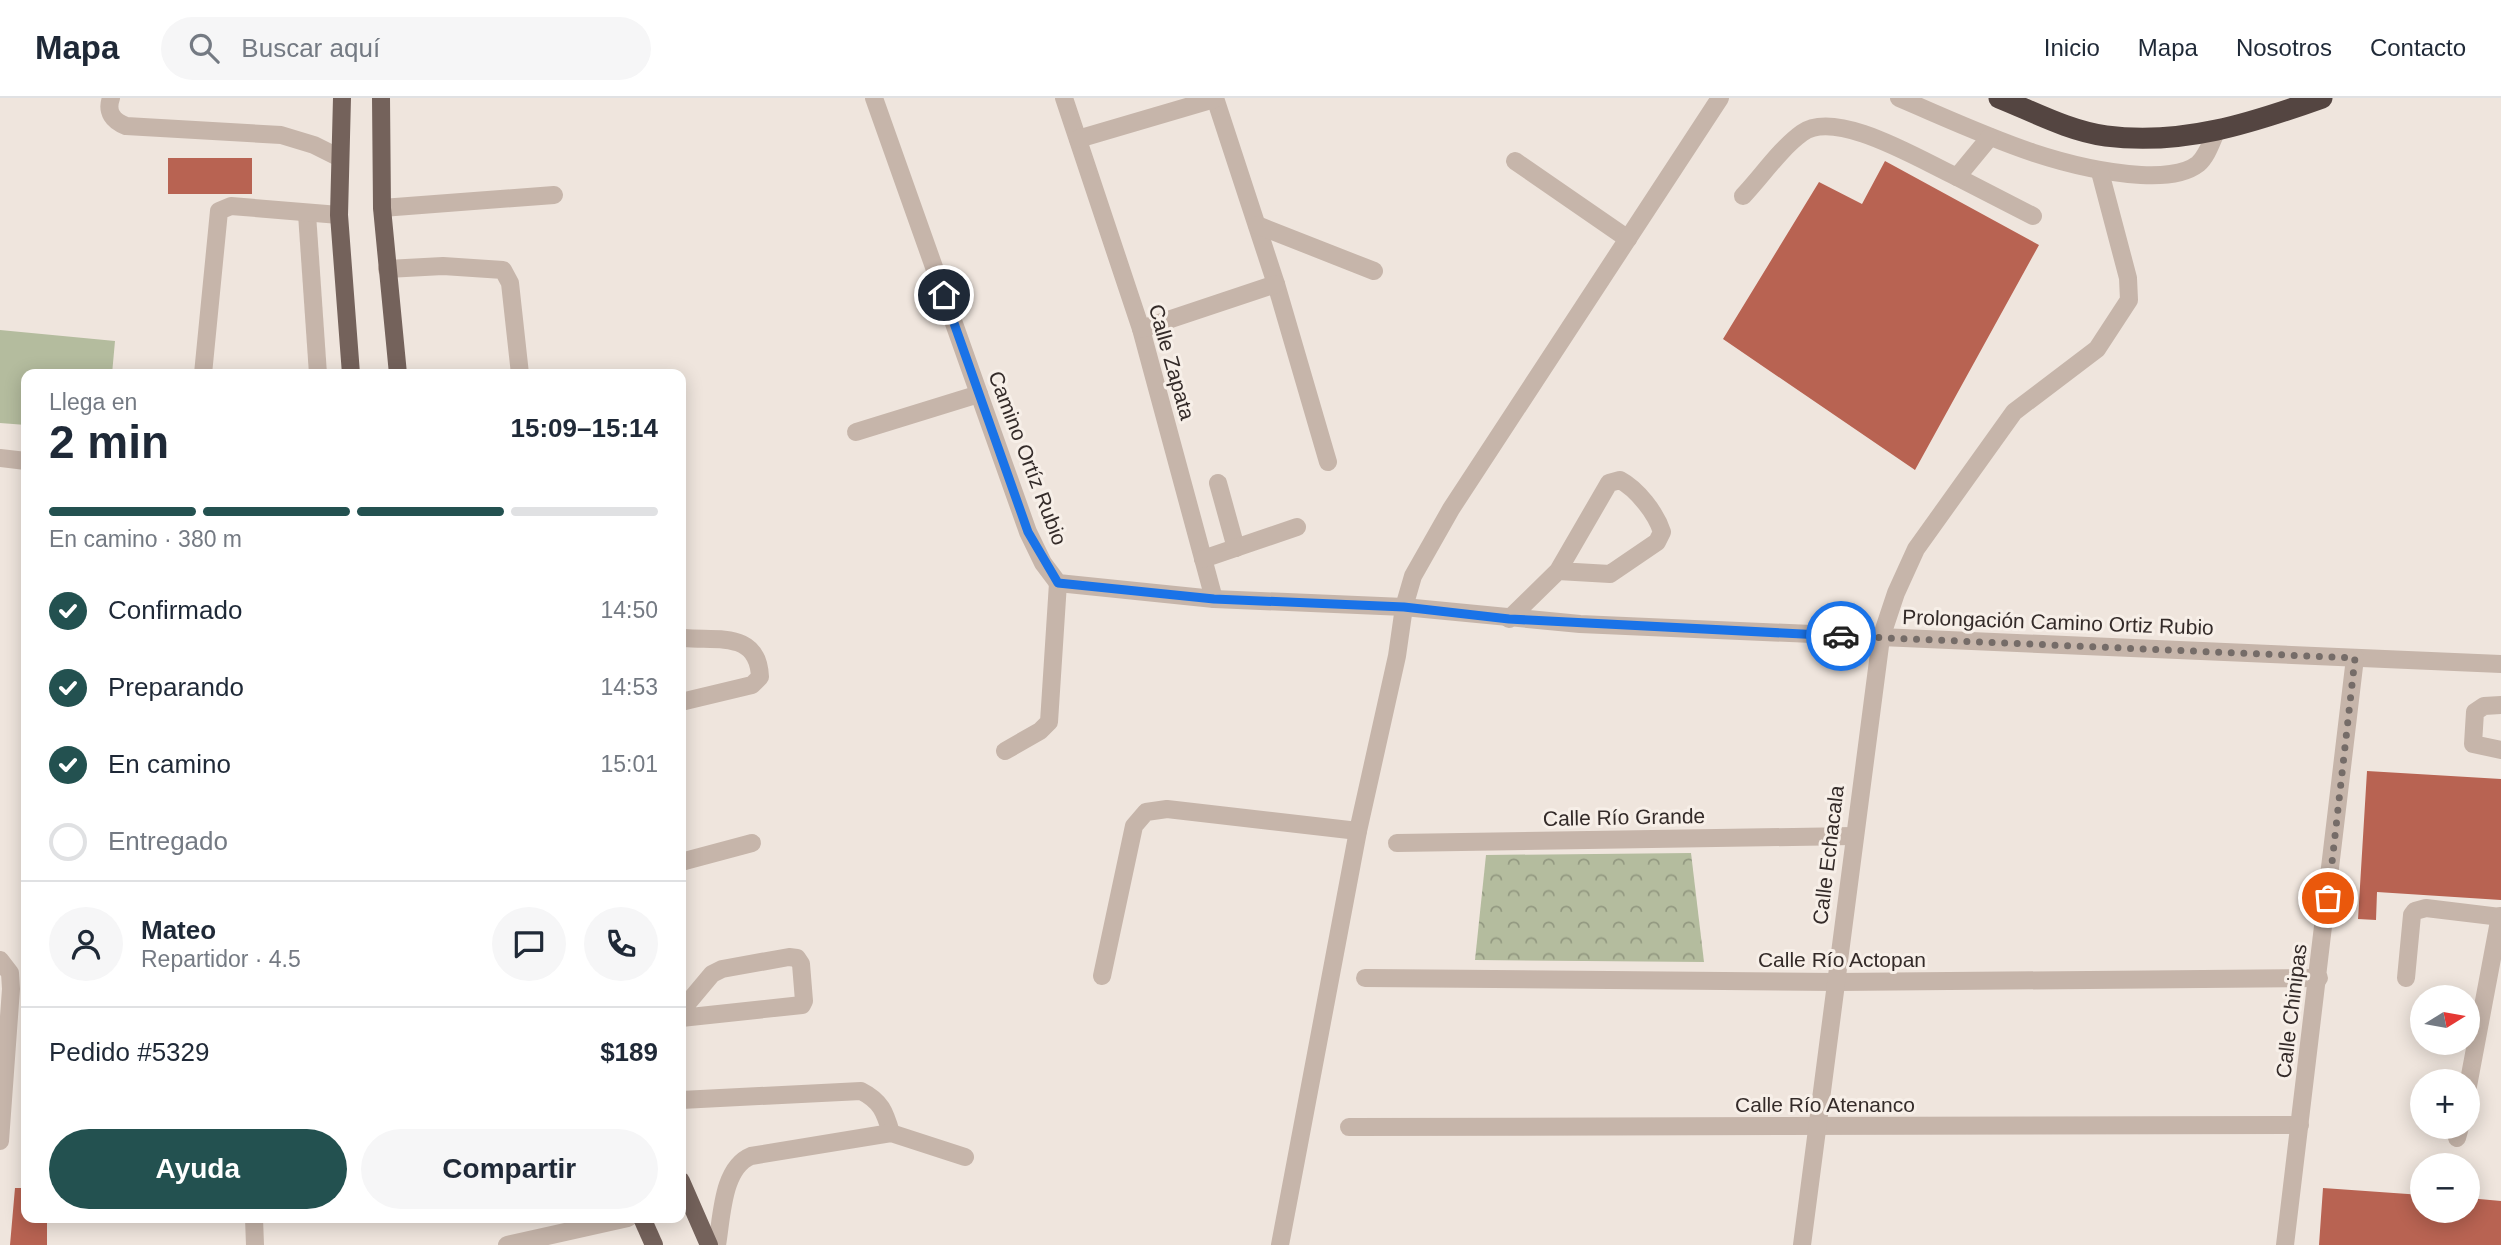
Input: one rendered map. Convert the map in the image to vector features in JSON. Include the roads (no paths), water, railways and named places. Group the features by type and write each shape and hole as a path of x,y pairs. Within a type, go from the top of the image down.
{"highway":[{"path":"1999,98 2058,123 2106,136 2172,138 2216,132 2322,98"}],"main road":[{"path":"342,98 339,215 351,369"},
{"path":"381,98 382,208 397,369"},
{"path":"686,1192 709,1245"},
{"path":"644,1223 654,1245"}],"street":[{"path":"111,98 110,114 115,122 126,126 281,135 306,141 340,158"},
{"name":"Camino Ortíz Rubio","path":"873,98 1028,532 1058,583"},
{"name":"Calle Zapata","path":"1064,98 1141,329 1214,599"},
{"path":"1078,139 1215,98 1276,284 1328,462"},
{"path":"1280,1245 1357,831 1389,693 1404,607 1413,576 1430,543 1720,98"},
{"path":"1899,98 2051,161 2100,172 2154,176 2174,173 2196,165 2206,154 2216,132"},
{"path":"1743,196 1802,133 1817,125 1850,129 1957,177 2033,216"},
{"path":"1957,177 1990,137"},
{"path":"1515,161 1628,239"},
{"name":"Calle Echacala","path":"1802,1245 1853,836 1881,638 1896,593 1916,549 2014,412 2096,349 2129,300 2128,278 2100,172"},
{"path":"382,208 554,195"},
{"path":"203,369 219,212 231,206 339,215"},
{"path":"307,214 318,369"},
{"path":"1257,225 1374,271"},
{"path":"387,269 443,266 503,270 510,283 519,369"},
{"path":"1141,329 1276,284"},
{"path":"856,432 979,394"},
{"path":"0,458 21,460"},
{"path":"1509,619 1558,571 1609,483 1620,480 1629,485 1658,520 1662,532 1657,542 1610,574 1558,571"},
{"path":"1218,483 1237,548"},
{"path":"1203,559 1297,527"},
{"path":"1005,751 1040,731 1049,722 1058,583 1214,599 1404,607"},
{"name":"Prolongación Camino Ortiz Rubio","path":"1404,607 1509,619 1881,638 2501,664"},
{"path":"686,638 744,642 752,648 760,663 760,677 752,685 686,701"},
{"name":"Calle Chinipas","path":"2285,1245 2319,978 2355,658"},
{"path":"2501,705 2484,706 2475,712 2472,737 2473,744 2501,750"},
{"path":"1102,976 1134,826 1146,812 1167,808 1357,831"},
{"name":"Calle Río Grande","path":"1396,843 1853,836"},
{"path":"686,861 752,843"},
{"path":"2406,978 2412,915 2415,911 2426,908 2501,917 2471,1069"},
{"path":"686,1005 712,974 722,969 789,957 797,958 801,964 802,1005 686,1017"},
{"path":"0,960 10,973 11,989 0,1141"},
{"name":"Calle Río Actopan","path":"1365,978 1836,982 2319,978"},
{"path":"686,1100 861,1091 875,1098 884,1110 891,1133"},
{"name":"Calle Río Atenanco","path":"1349,1127 2300,1125"},
{"path":"717,1245 728,1186 741,1160 751,1156 891,1133 965,1157"},
{"path":"254,1223 255,1245"},
{"path":"507,1245 606,1223"}]}
